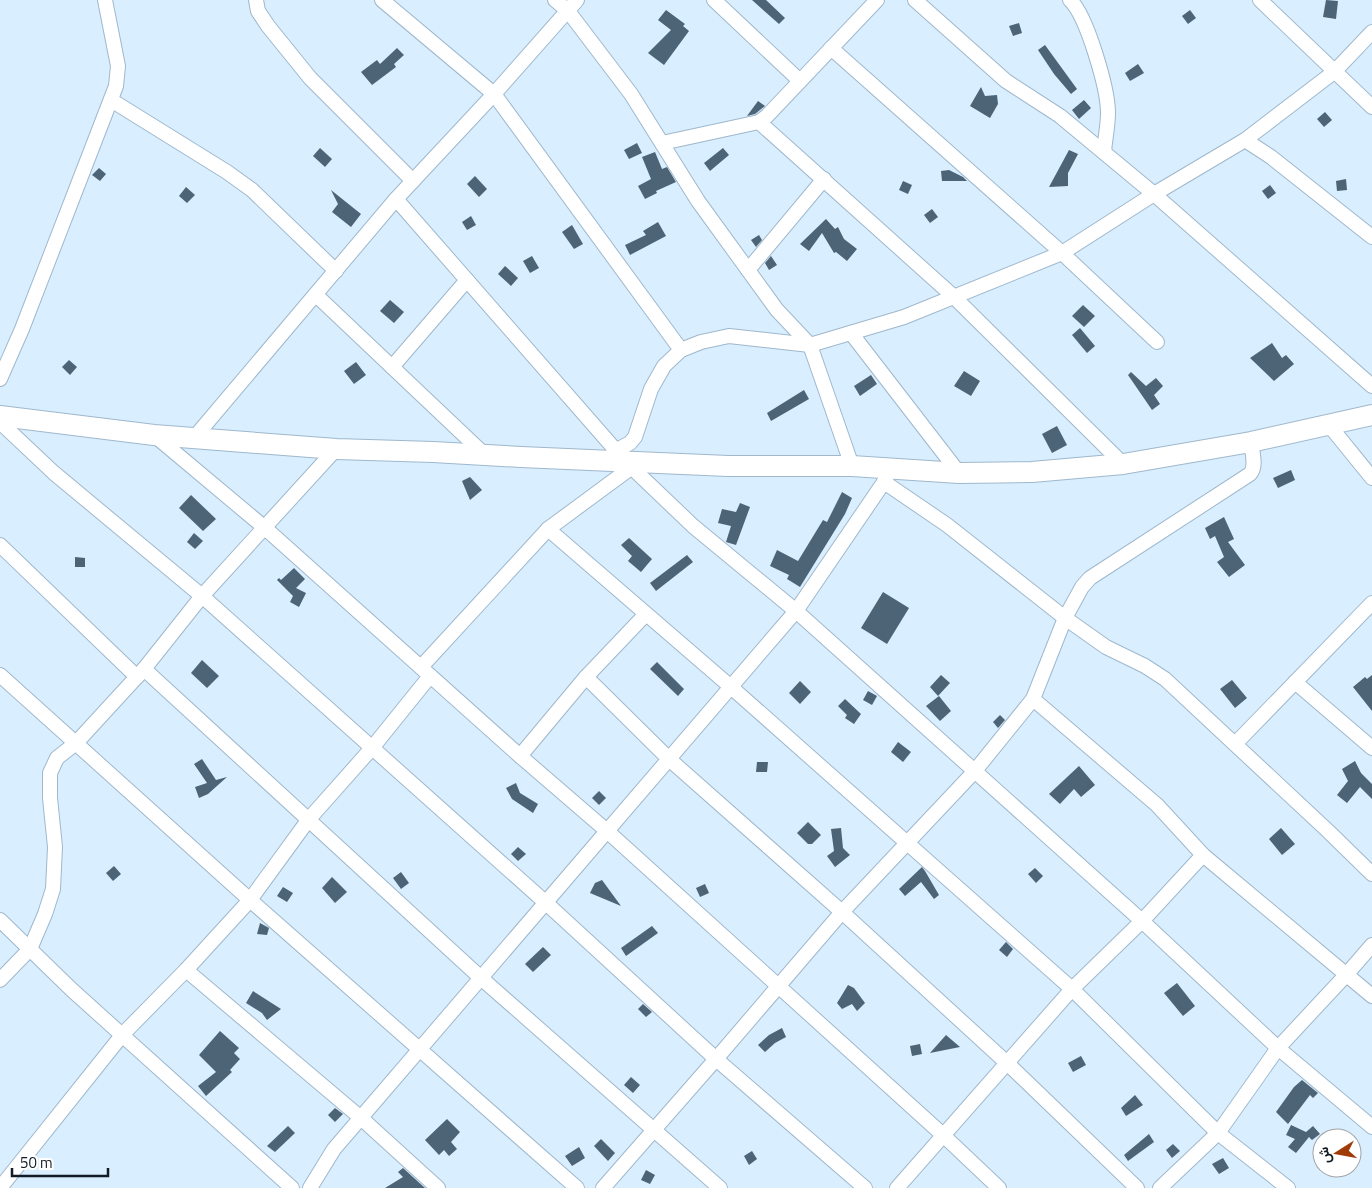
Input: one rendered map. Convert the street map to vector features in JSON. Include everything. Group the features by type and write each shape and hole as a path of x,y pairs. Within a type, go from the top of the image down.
{"main road":[{"path":"0,416 154,435 336,449 625,460 728,466 852,466 887,476 1032,472 1123,464 1251,442 1372,415"}],"street":[{"path":"0,379 22,329 95,136 116,86 118,66 105,0"},
{"path":"256,0 258,11 268,26 310,78 413,181"},
{"path":"382,0 494,94 681,350"},
{"path":"555,0 568,12 631,94 698,201 777,310 810,345 852,466"},
{"path":"194,438 396,199 494,94 577,0"},
{"path":"714,0 800,81"},
{"path":"662,143 759,122 767,116 876,0"},
{"path":"915,0 1006,81 1060,116 1154,194 1372,386"},
{"path":"1260,0 1372,107"},
{"path":"1077,2 1098,61 1105,88 1108,113 1104,152"},
{"path":"3,1185 123,1034 186,970 250,900 309,819 372,748 426,672 548,529 625,460 651,389 664,366 681,350 702,342 729,336 810,345 904,317 1062,253 1154,194 1245,140 1334,72 1372,32"},
{"path":"831,48 1062,253 1157,342"},
{"path":"111,100 233,176 252,190 336,271"},
{"path":"759,122 954,296 1123,464"},
{"path":"1245,140 1271,157 1372,237"},
{"path":"748,270 824,179"},
{"path":"396,199 625,460 693,526 796,610 1142,921 1278,1048 1372,1127"},
{"path":"392,367 467,280"},
{"path":"316,295 485,455"},
{"path":"851,333 959,473"},
{"path":"0,422 54,473 202,596 545,902 716,1059 865,1188"},
{"path":"1329,425 1372,478"},
{"path":"154,435 265,528 520,756 607,831 999,1188"},
{"path":"602,1188 842,912 974,772 1033,699 1065,618 1082,586 1090,578 1250,474 1254,466 1251,442"},
{"path":"0,980 30,949 45,914 52,889 56,847 50,798 50,773 58,758 76,743 140,673 202,596 336,449"},
{"path":"310,1188 334,1149 796,610 887,476 1065,618 1106,647 1145,666 1165,679 1372,874"},
{"path":"548,529 731,687 1072,990 1218,1133 1288,1188"},
{"path":"0,546 140,673 309,819 481,978 720,1188"},
{"path":"1235,744 1369,612"},
{"path":"520,756 586,678 646,614"},
{"path":"0,675 250,900 577,1188"},
{"path":"586,678 670,759 842,912 1007,1063 1137,1188"},
{"path":"1296,682 1372,748"},
{"path":"1033,699 1157,805 1203,855 1372,996"},
{"path":"897,1188 1072,990 1142,921 1203,855"},
{"path":"0,920 72,990 292,1188"},
{"path":"1160,1188 1218,1133 1278,1048 1372,945"},
{"path":"186,970 361,1118 438,1188"}],"building":[{"path":"752,0 766,0 785,18 779,24"},
{"path":"1326,0 1338,1 1336,19 1323,17"},
{"path":"666,10 685,24 683,26 689,31 664,65 648,53 671,30 658,20"},
{"path":"1190,10 1196,18 1188,24 1182,16"},
{"path":"1019,23 1022,33 1013,36 1009,26"},
{"path":"1045,45 1077,89 1071,94 1054,74 1038,50"},
{"path":"397,48 404,55 394,64 396,67 372,85 361,72 377,60 380,64"},
{"path":"1138,64 1144,73 1130,81 1125,73"},
{"path":"981,87 985,96 997,95 998,104 990,118 970,106"},
{"path":"1084,100 1091,108 1079,119 1072,110"},
{"path":"758,101 765,106 755,114 747,116"},
{"path":"1325,112 1332,120 1324,127 1317,119"},
{"path":"637,143 642,153 629,159 624,150"},
{"path":"320,148 332,159 325,167 313,156"},
{"path":"723,148 729,155 710,171 704,163"},
{"path":"1069,150 1078,154 1068,173 1068,186 1049,187"},
{"path":"655,152 662,169 667,167 676,182 656,191 657,193 645,199 638,186 651,179 642,157"},
{"path":"99,168 106,174 100,181 92,175"},
{"path":"949,170 967,181 942,181 941,171"},
{"path":"475,176 487,189 479,197 467,184"},
{"path":"1346,179 1347,190 1337,191 1336,181"},
{"path":"903,181 912,185 908,194 899,190"},
{"path":"1270,185 1276,193 1268,199 1262,191"},
{"path":"186,187 195,195 187,203 179,196"},
{"path":"331,190 361,214 351,227 332,212 338,204"},
{"path":"932,209 938,217 930,223 924,215"},
{"path":"471,216 476,225 467,230 462,222"},
{"path":"826,219 835,229 838,227 844,239 857,249 847,261 836,252 834,253 822,233 809,251 800,244"},
{"path":"658,222 666,236 630,255 625,245 646,235 643,231"},
{"path":"572,225 583,244 574,249 562,232"},
{"path":"759,235 762,240 756,247 751,240"},
{"path":"532,256 539,268 530,273 523,261"},
{"path":"771,256 777,265 769,270 765,263"},
{"path":"505,266 518,278 511,286 498,274"},
{"path":"390,300 404,312 394,323 380,311"},
{"path":"1083,305 1095,316 1084,327 1072,316"},
{"path":"1080,328 1095,346 1087,353 1072,335"},
{"path":"1272,343 1282,358 1286,355 1294,364 1274,381 1250,358"},
{"path":"69,360 77,367 70,375 62,367"},
{"path":"356,362 366,375 354,384 344,371"},
{"path":"964,371 980,381 971,396 954,386"},
{"path":"1131,372 1146,386 1156,378 1163,386 1154,395 1160,404 1152,410 1128,375"},
{"path":"871,375 877,384 860,396 854,386"},
{"path":"804,390 809,399 771,421 767,413"},
{"path":"1057,426 1067,445 1052,453 1042,434"},
{"path":"1291,470 1295,480 1278,488 1273,478"},
{"path":"470,477 482,490 470,500 462,481"},
{"path":"842,492 852,498 845,514 800,587 787,579 789,575 770,566 777,550 798,561 823,520 827,522"},
{"path":"191,495 216,519 203,531 179,508"},
{"path":"740,503 750,507 736,545 726,542 731,526 718,523 722,509 736,512"},
{"path":"1224,517 1234,539 1228,542 1245,565 1229,577 1217,562 1224,557 1215,536 1210,539 1205,528"},
{"path":"194,533 203,541 195,549 187,542"},
{"path":"629,538 652,559 641,572 628,561 632,556 621,545"},
{"path":"687,555 693,562 656,591 650,583"},
{"path":"75,557 85,558 85,567 75,567"},
{"path":"294,568 305,579 296,588 306,593 299,607 290,602 293,596 277,580 279,578 281,580"},
{"path":"883,592 909,608 887,644 861,628"},
{"path":"202,660 219,676 207,688 191,673"},
{"path":"657,662 684,689 678,696 650,669"},
{"path":"941,675 950,683 938,696 930,687"},
{"path":"1372,675 1372,711 1353,687 1365,677 1367,679"},
{"path":"1232,680 1247,698 1235,708 1220,689"},
{"path":"800,681 811,692 800,704 789,693"},
{"path":"868,691 877,696 872,705 863,700"},
{"path":"939,696 951,711 940,721 926,706"},
{"path":"845,699 861,714 854,724 845,718 847,715 838,706"},
{"path":"1000,715 1005,720 998,728 993,722"},
{"path":"898,742 911,752 903,762 891,752"},
{"path":"202,759 216,780 227,777 208,794 199,798 195,787 207,783 194,764"},
{"path":"1355,761 1361,773 1372,784 1372,799 1360,787 1347,803 1337,795 1348,781 1342,769"},
{"path":"757,762 768,762 767,772 756,772"},
{"path":"1079,766 1095,785 1081,797 1074,789 1060,804 1049,794"},
{"path":"516,783 520,793 538,804 533,813 512,799 506,788"},
{"path":"599,791 606,798 599,805 592,798"},
{"path":"808,822 821,835 812,844 808,844 797,833"},
{"path":"841,828 843,848 850,855 835,867 827,856 834,851 831,829"},
{"path":"1281,828 1295,844 1282,855 1269,839"},
{"path":"518,847 526,854 518,861 511,854"},
{"path":"114,866 121,874 113,881 106,873"},
{"path":"922,867 939,895 934,899 921,882 905,896 899,889"},
{"path":"1035,868 1043,876 1036,883 1028,874"},
{"path":"401,872 409,883 401,889 393,878"},
{"path":"332,877 347,892 335,903 322,888"},
{"path":"602,880 621,906 590,893 595,883"},
{"path":"705,884 709,893 700,897 696,888"},
{"path":"283,887 293,893 287,902 277,896"},
{"path":"260,923 269,928 267,935 257,934"},
{"path":"652,926 658,933 626,956 621,948"},
{"path":"1006,942 1013,949 1007,957 999,950"},
{"path":"543,947 551,955 533,972 525,964"},
{"path":"1177,983 1195,1006 1183,1016 1164,993"},
{"path":"848,985 854,988 865,1003 857,1011 852,1004 842,1009 837,1003"},
{"path":"253,991 281,1009 267,1020 262,1013 246,1003"},
{"path":"643,1004 652,1012 646,1017 638,1009"},
{"path":"782,1028 786,1037 775,1043 765,1052 758,1045 769,1035"},
{"path":"220,1031 239,1048 234,1053 240,1059 230,1070 232,1072 206,1096 198,1086 216,1072 199,1055"},
{"path":"946,1035 960,1047 930,1053"},
{"path":"920,1044 922,1054 912,1056 910,1046"},
{"path":"1081,1056 1086,1065 1073,1072 1068,1063"},
{"path":"631,1077 640,1085 633,1093 624,1085"},
{"path":"1302,1080 1318,1093 1313,1098 1310,1095 1288,1124 1276,1112 1294,1087"},
{"path":"1135,1095 1143,1105 1126,1116 1121,1108"},
{"path":"335,1108 343,1114 335,1122 328,1115"},
{"path":"447,1119 460,1132 451,1142 457,1149 449,1156 444,1150 439,1155 425,1140"},
{"path":"1291,1125 1306,1132 1313,1126 1315,1128 1312,1128 1312,1140 1309,1137 1296,1153 1288,1147 1295,1139 1286,1135"},
{"path":"288,1126 295,1133 275,1152 267,1146"},
{"path":"1149,1134 1154,1142 1128,1161 1124,1155"},
{"path":"601,1139 615,1153 608,1161 594,1146"},
{"path":"1173,1144 1180,1151 1172,1158 1166,1150"},
{"path":"579,1147 585,1158 572,1166 565,1156"},
{"path":"752,1151 757,1159 749,1165 744,1156"},
{"path":"1223,1158 1229,1168 1219,1174 1212,1164"},
{"path":"403,1168 425,1188 385,1188 403,1177 398,1172"},
{"path":"646,1170 655,1175 650,1184 641,1180"}]}
